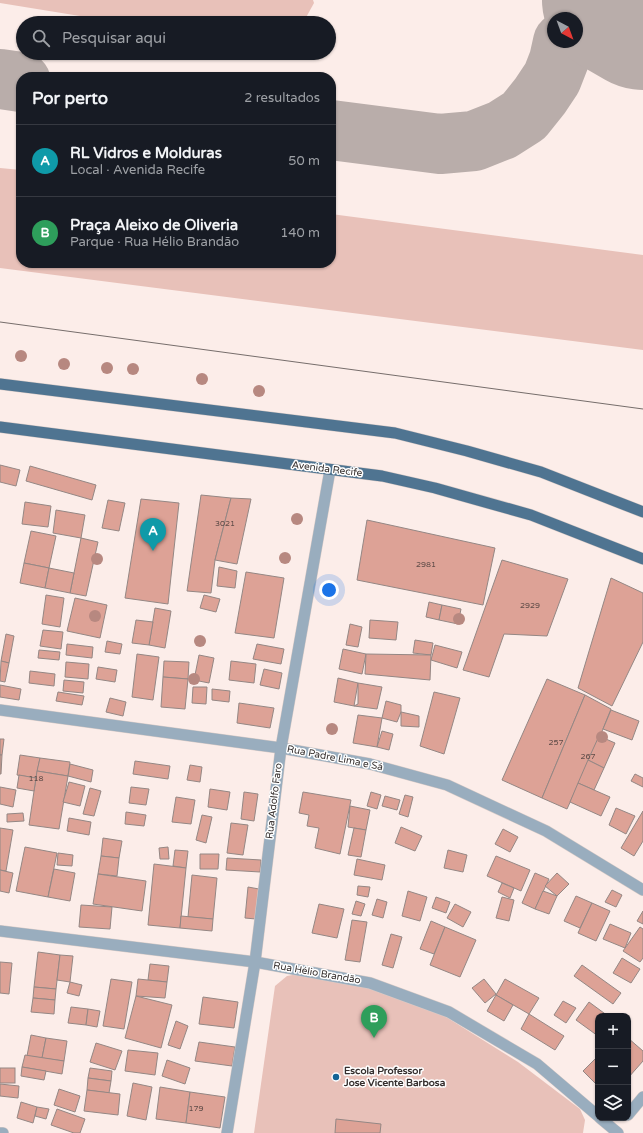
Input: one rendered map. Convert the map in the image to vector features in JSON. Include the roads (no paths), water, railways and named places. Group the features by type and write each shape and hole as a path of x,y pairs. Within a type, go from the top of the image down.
{"main road":[{"path":"0,384 395,433 541,472 643,512"},
{"name":"Avenida Recife","path":"0,427 382,476 435,488 531,515 643,559"}],"street":[{"name":"Rua Adolfo Faro","path":"227,1133 255,962 281,748 330,470"},
{"name":"Rua Padre Lima e Sá","path":"0,710 281,748 370,764 447,785 546,831 643,890"},
{"name":"Rua Hélio Brandão","path":"0,931 255,962 370,983 449,1012 537,1064 595,1113"},
{"path":"631,1111 643,1097"},
{"path":"603,1121 616,1132 624,1121"}],"tram line":[{"path":"0,322 643,409"}],"place":[{"name":"RL Vidros e Molduras","path":"153,551"},
{"name":"Praça Aleixo de Oliveria","path":"374,1038"},
{"name":"Escola Professor Jose Vicente Barbosa","path":"336,1077"}]}
